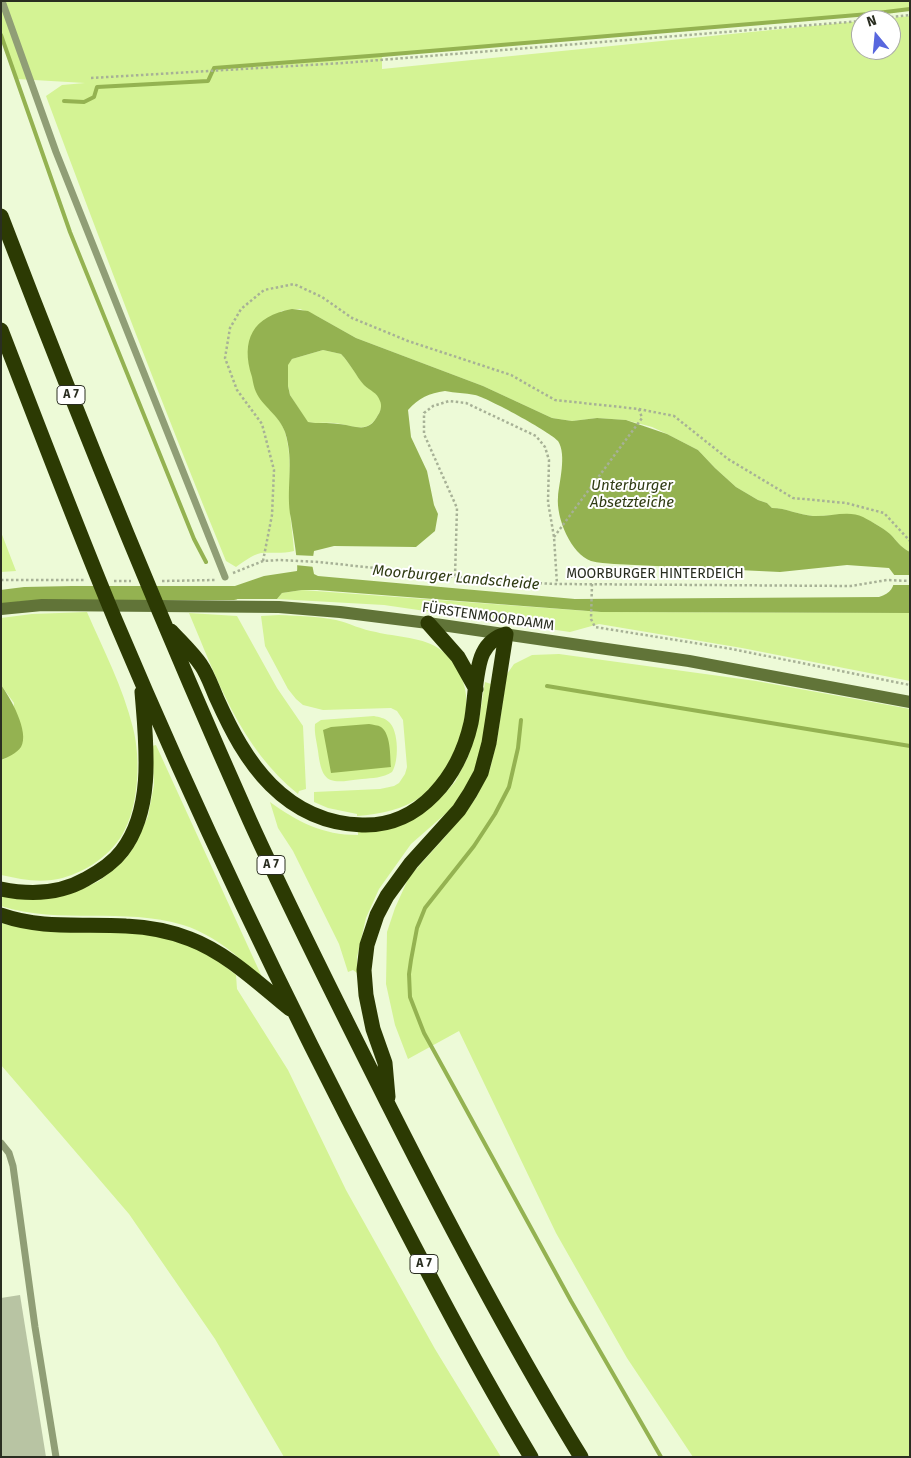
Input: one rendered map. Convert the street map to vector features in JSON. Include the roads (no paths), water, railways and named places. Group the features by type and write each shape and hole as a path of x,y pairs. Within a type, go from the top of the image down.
{"highway":[{"name":"A 7","path":"1,216 143,574 252,825 343,1016 432,1193 551,1408 581,1457"},
{"name":"A 7","path":"1,330 115,620 293,1011 444,1302 532,1457"},
{"path":"162,620 202,665 229,725 260,773 284,797 307,812 340,824 363,825 386,823 408,814 430,799 449,778 462,754 471,723 481,658 492,641 506,634"},
{"path":"428,623 458,657 476,689"},
{"path":"389,1106 385,1063 373,1029 366,995 364,970 367,945 377,914 390,890 411,863 459,810 481,773 489,744 506,634"},
{"path":"1,888 39,893 63,889 102,870 122,851 133,832 141,809 145,775 147,752 141,680"},
{"path":"1,916 21,922 50,926 92,925 159,930 190,939 212,950 239,968 293,1011"}],"main road":[{"name":"FÜRSTENMOORDAMM","path":"1,609 57,605 279,607 340,612 506,634 689,662 910,702"}],"lane":[{"path":"2,1 60,161 225,576"},
{"path":"1,1143 9,1153 13,1166 56,1457"}],"water":[{"name":"Unterburger Absetzteiche","path":"292,309 308,311 356,338 483,386 552,418 572,421 597,418 626,420 667,434 698,450 736,487 767,503 772,508 813,516 852,514 863,517 887,531 902,547 910,552 910,613 601,612 317,590 282,593 277,599 215,599 216,588 232,587 264,576 297,571 289,508 290,466 288,443 282,426 262,402 255,390 248,352 249,341 259,324 279,312","holes":["323,350 341,354 364,385 379,398 380,410 370,425 361,427 308,422 290,395 288,365 292,359","445,391 481,397 532,423 558,441 562,454 558,497 562,525 577,551 591,561 614,564 780,572 847,565 889,568 895,576 893,587 889,592 879,597 575,599 318,576 314,574 312,564 314,551 334,546 416,547 435,531 438,514 434,505 427,471 411,437 408,410 425,397"]},
{"path":"1,685 18,715 23,733 23,741 17,751 1,760"},
{"path":"369,724 381,727 387,735 391,767 331,773 323,730 331,727"}],"waterway":[{"path":"64,101 84,102 94,97 97,87 208,81 214,68 869,14 910,9"},
{"path":"1,35 70,232 194,539 206,562"},
{"name":"Moorburger Landscheide","path":"1,597 25,594 72,593 234,593"},
{"path":"547,686 910,746"},
{"path":"521,720 518,748 509,787 495,814 474,846 425,908 417,928 411,960 409,974 410,997 424,1033 571,1301 661,1457"}]}
